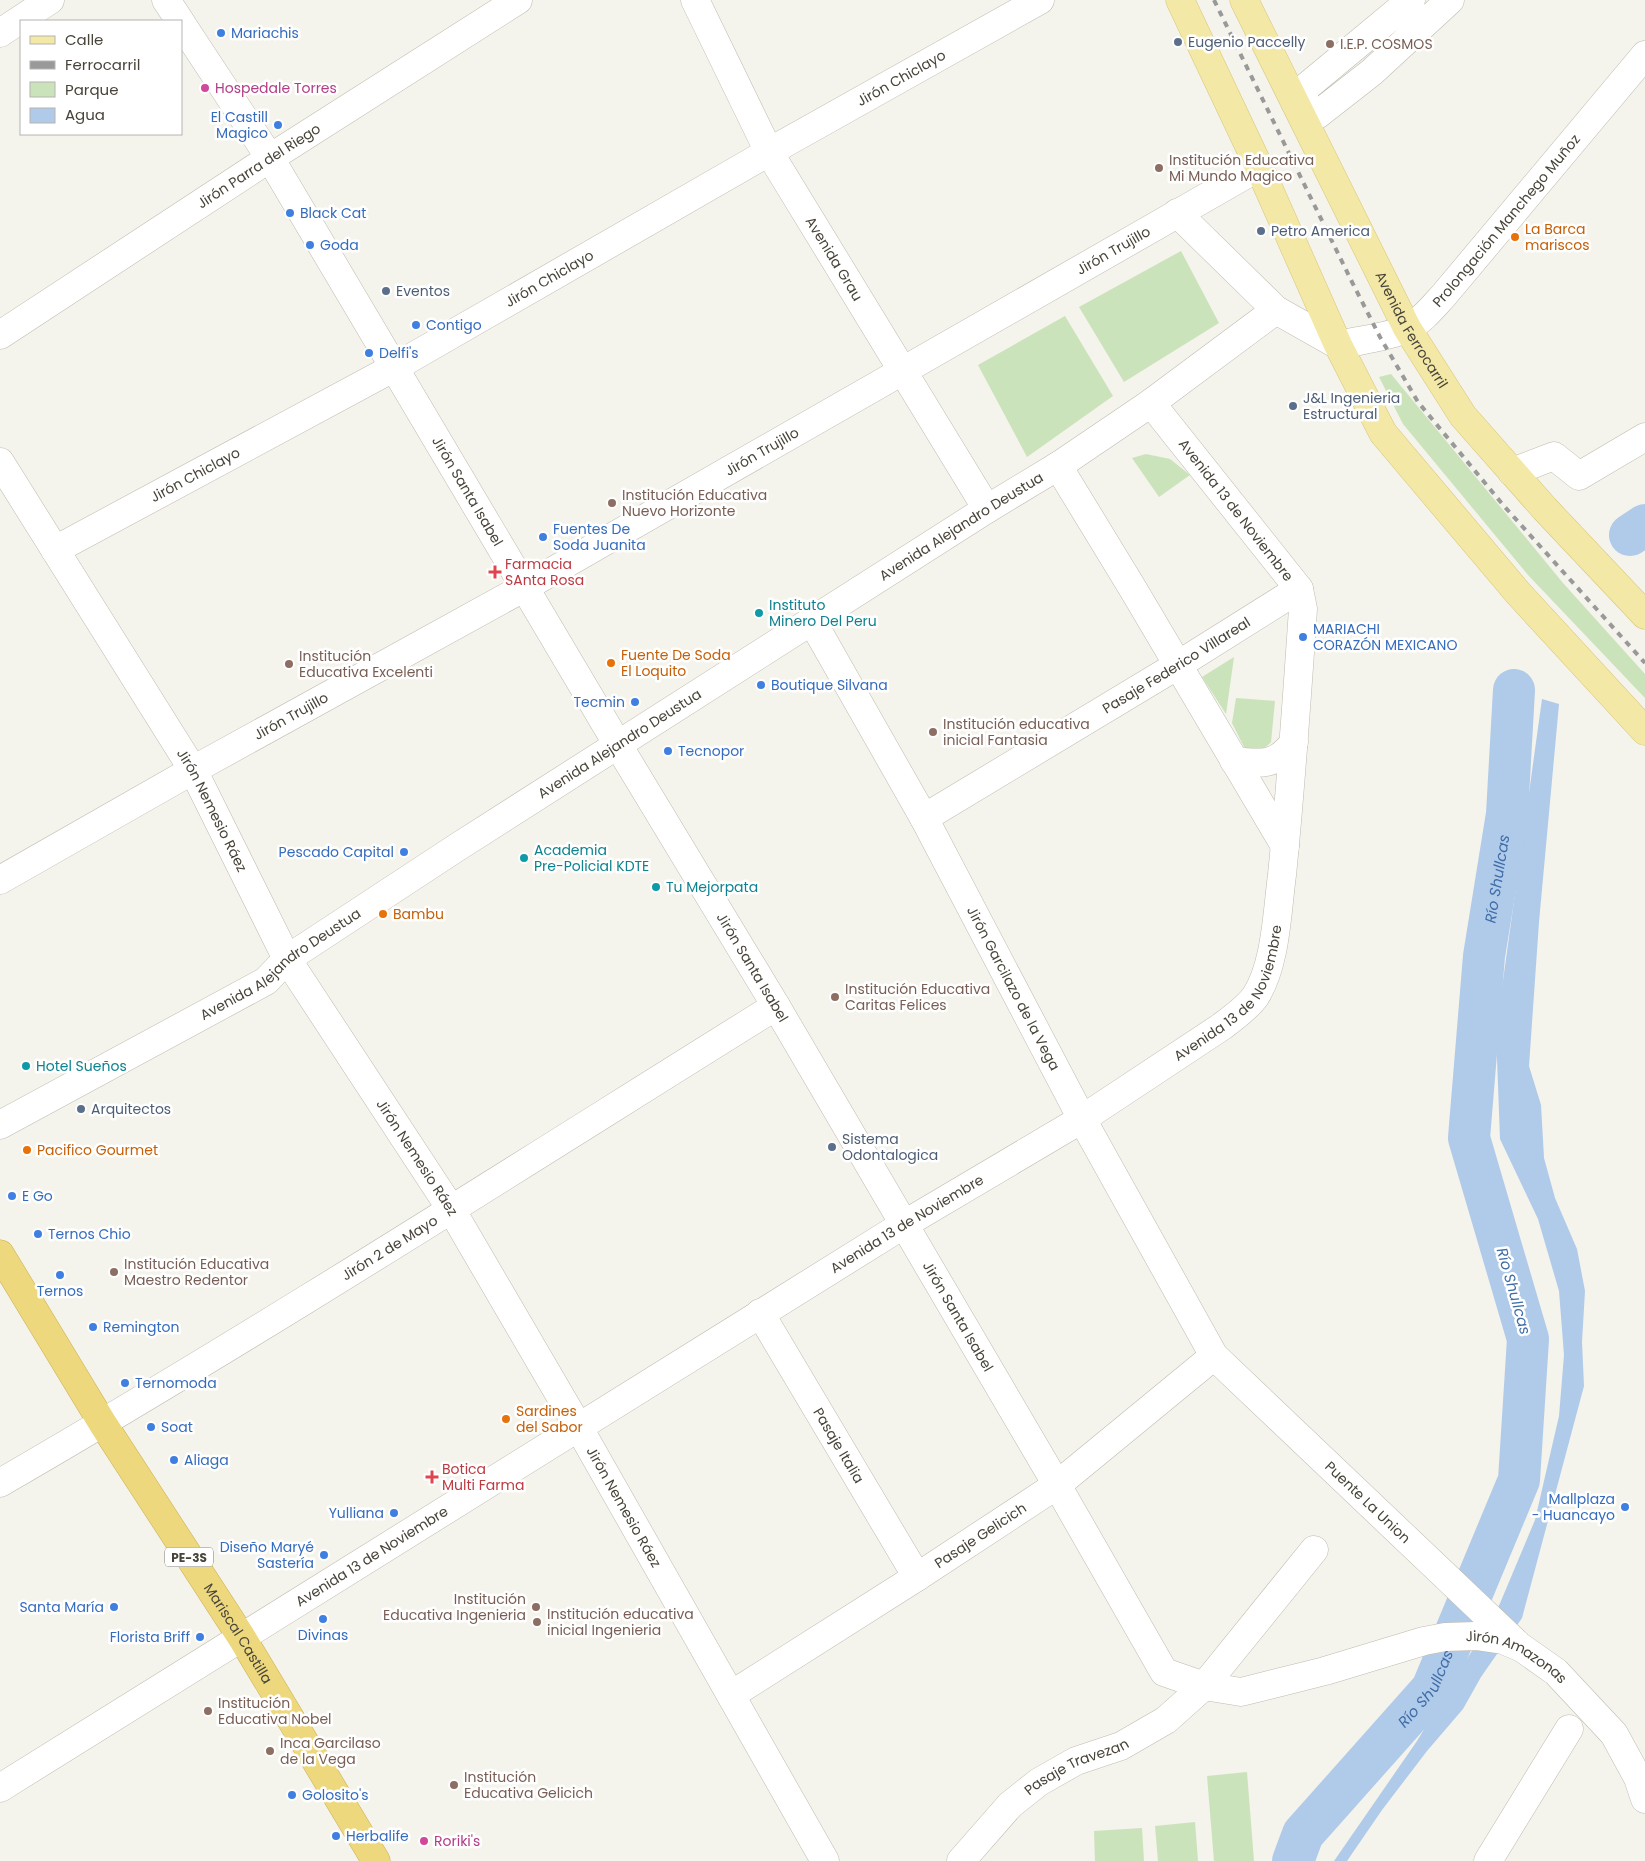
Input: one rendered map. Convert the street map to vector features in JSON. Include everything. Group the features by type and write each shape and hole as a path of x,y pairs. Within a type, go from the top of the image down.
{"highway":[{"name":"Mariscal Castilla","path":"0,1254 103,1424 242,1638 376,1861"}],"main road":[{"path":"1180,0 1259,167 1338,345 1383,433 1518,593 1645,731"},
{"name":"Avenida Ferrocarril","path":"1244,0 1304,107 1407,328 1463,416 1545,509 1645,615"}],"street":[{"path":"0,33 50,0"},
{"name":"Jirón Santa Isabel","path":"166,0 180,20"},
{"name":"Jirón Parra del Riego","path":"0,335 270,158 518,0"},
{"name":"Avenida Grau","path":"695,0 769,152 987,509"},
{"name":"Jirón Chiclayo","path":"55,550 395,367 769,152 1040,0"},
{"path":"1304,107 1411,0"},
{"path":"1304,107 1372,72 1450,0"},
{"name":"Jirón Santa Isabel","path":"182,24 270,158 618,745 776,1006 903,1225 1057,1484 1164,1672 1204,1686 1241,1692 1326,1671"},
{"name":"Prolongación Manchego Muñoz","path":"1338,345 1407,328 1422,318 1444,295 1645,55"},
{"name":"Jirón Trujillo","path":"0,880 193,770 525,587 1259,167"},
{"path":"1176,214 1276,310 1338,345"},
{"name":"Avenida Alejandro Deustua","path":"0,1125 266,981 287,959 456,848 987,509 1058,466 1151,403 1276,310"},
{"name":"Avenida 13 de Noviembre","path":"0,1788 579,1428 760,1313 903,1225 1082,1119 1221,1027 1241,1011 1255,996 1264,978 1276,924 1294,742 1303,609 1299,589 1151,403"},
{"path":"1512,472 1554,456 1579,476 1645,437"},
{"name":"Jirón Nemesio Ráez","path":"0,462 193,770 287,959 451,1209 579,1428 825,1861"},
{"path":"1058,466 1285,846"},
{"name":"Pasaje Federico Villareal","path":"924,818 1178,665 1299,589"},
{"name":"Jirón Garcilazo de la Vega","path":"812,621 924,818 1082,1119 1214,1356"},
{"path":"1234,760 1259,763 1270,761 1280,758 1294,742"},
{"name":"Jirón 2 de Mayo","path":"0,1483 103,1424 776,1006"},
{"name":"Pasaje Italia","path":"760,1313 917,1577"},
{"name":"Pasaje Gelicich","path":"731,1695 917,1577 1057,1484 1214,1356"},
{"name":"Puente La Union","path":"1214,1356 1522,1648"},
{"name":"Pasaje Travezan","path":"961,1861 1010,1805 1039,1782 1076,1761 1121,1746 1166,1720 1204,1686 1314,1550"},
{"name":"Jirón Amazonas","path":"1326,1671 1424,1641 1444,1637 1476,1636 1503,1640 1522,1648 1556,1672 1614,1734 1638,1778 1645,1799"},
{"path":"1488,1861 1569,1729"}],"green space":[{"path":"1181,251 1219,323 1124,382 1079,307"},
{"path":"1065,316 1113,396 1027,457 978,365"},
{"path":"1391,374 1563,583 1645,674 1645,698 1528,575 1403,424 1379,377"},
{"path":"1146,454 1170,459 1190,475 1159,497 1132,458"},
{"path":"1234,657 1226,714 1202,677"},
{"path":"1236,698 1275,701 1271,742 1266,747 1255,750 1244,747 1232,723"},
{"path":"1247,1772 1254,1861 1214,1861 1207,1776"},
{"path":"1195,1822 1198,1861 1158,1861 1155,1826"},
{"path":"1142,1828 1144,1861 1095,1861 1094,1831"}],"water":[{"path":"1542,699 1559,704 1539,922 1529,1066 1541,1105 1544,1158 1555,1198 1577,1249 1585,1291 1582,1342 1584,1386 1522,1618 1481,1677 1463,1709 1427,1751 1382,1810 1347,1861 1334,1861 1417,1741 1498,1608 1535,1520 1559,1416 1564,1355 1559,1291 1538,1219 1500,1139 1496,1031"}],"waterway":[{"path":"1630,535 1645,525"},
{"name":"Río Shullcas","path":"1293,1861 1303,1834 1432,1689 1519,1480 1528,1339 1469,1138 1484,956 1507,814 1514,690"}],"railway":[{"path":"1214,0 1352,282 1380,337 1418,402 1504,506 1645,663"}],"place":[{"name":"Mariachis","path":"221,33"},
{"name":"Eugenio Paccelly","path":"1178,42"},
{"name":"I.E.P. COSMOS","path":"1330,44"},
{"name":"Hospedale Torres","path":"205,88"},
{"name":"El Castill Magico","path":"278,125"},
{"name":"Institución Educativa Mi Mundo Magico","path":"1159,168"},
{"name":"Black Cat","path":"290,213"},
{"name":"Petro America","path":"1261,231"},
{"name":"La Barca mariscos","path":"1515,237"},
{"name":"Goda","path":"310,245"},
{"name":"Eventos","path":"386,291"},
{"name":"Contigo","path":"416,325"},
{"name":"Delfi's","path":"369,353"},
{"name":"J&L Ingenieria Estructural","path":"1293,406"},
{"name":"Institución Educativa Nuevo Horizonte","path":"612,503"},
{"name":"Fuentes De Soda Juanita","path":"543,537"},
{"name":"Farmacia SAnta Rosa","path":"495,572"},
{"name":"Instituto Minero Del Peru","path":"759,613"},
{"name":"MARIACHI CORAZÓN MEXICANO","path":"1303,637"},
{"name":"Fuente De Soda El Loquito","path":"611,663"},
{"name":"Institución Educativa Excelenti","path":"289,664"},
{"name":"Boutique Silvana","path":"761,685"},
{"name":"Tecmin","path":"635,702"},
{"name":"Institución educativa inicial Fantasia","path":"933,732"},
{"name":"Tecnopor","path":"668,751"},
{"name":"Pescado Capital","path":"404,852"},
{"name":"Academia Pre-Policial KDTE","path":"524,858"},
{"name":"Tu Mejorpata","path":"656,887"},
{"name":"Bambu","path":"383,914"},
{"name":"Institución Educativa Caritas Felices","path":"835,997"},
{"name":"Hotel Sueños","path":"26,1066"},
{"name":"Arquitectos","path":"81,1109"},
{"name":"Sistema Odontalogica","path":"832,1147"},
{"name":"Pacifico Gourmet","path":"27,1150"},
{"name":"E Go","path":"12,1196"},
{"name":"Ternos Chio","path":"38,1234"},
{"name":"Institución Educativa Maestro Redentor","path":"114,1272"},
{"name":"Ternos","path":"60,1275"},
{"name":"Remington","path":"93,1327"},
{"name":"Ternomoda","path":"125,1383"},
{"name":"Sardines del Sabor","path":"506,1419"},
{"name":"Soat","path":"151,1427"},
{"name":"Aliaga","path":"174,1460"},
{"name":"Botica Multi Farma","path":"432,1477"},
{"name":"Mallplaza - Huancayo","path":"1625,1507"},
{"name":"Yulliana","path":"394,1513"},
{"name":"Diseño Maryé Sastería","path":"324,1555"},
{"name":"Santa María","path":"114,1607"},
{"name":"Institución Educativa Ingenieria","path":"536,1607"},
{"name":"Divinas","path":"323,1619"},
{"name":"Institución educativa inicial Ingenieria","path":"537,1622"},
{"name":"Florista Briff","path":"200,1637"},
{"name":"Institución Educativa Nobel","path":"208,1711"},
{"name":"Inca Garcilaso de la Vega","path":"270,1751"},
{"name":"Institución Educativa Gelicich","path":"454,1785"},
{"name":"Golosito's","path":"292,1795"},
{"name":"Herbalife","path":"336,1836"},
{"name":"Roriki's","path":"424,1841"}]}
